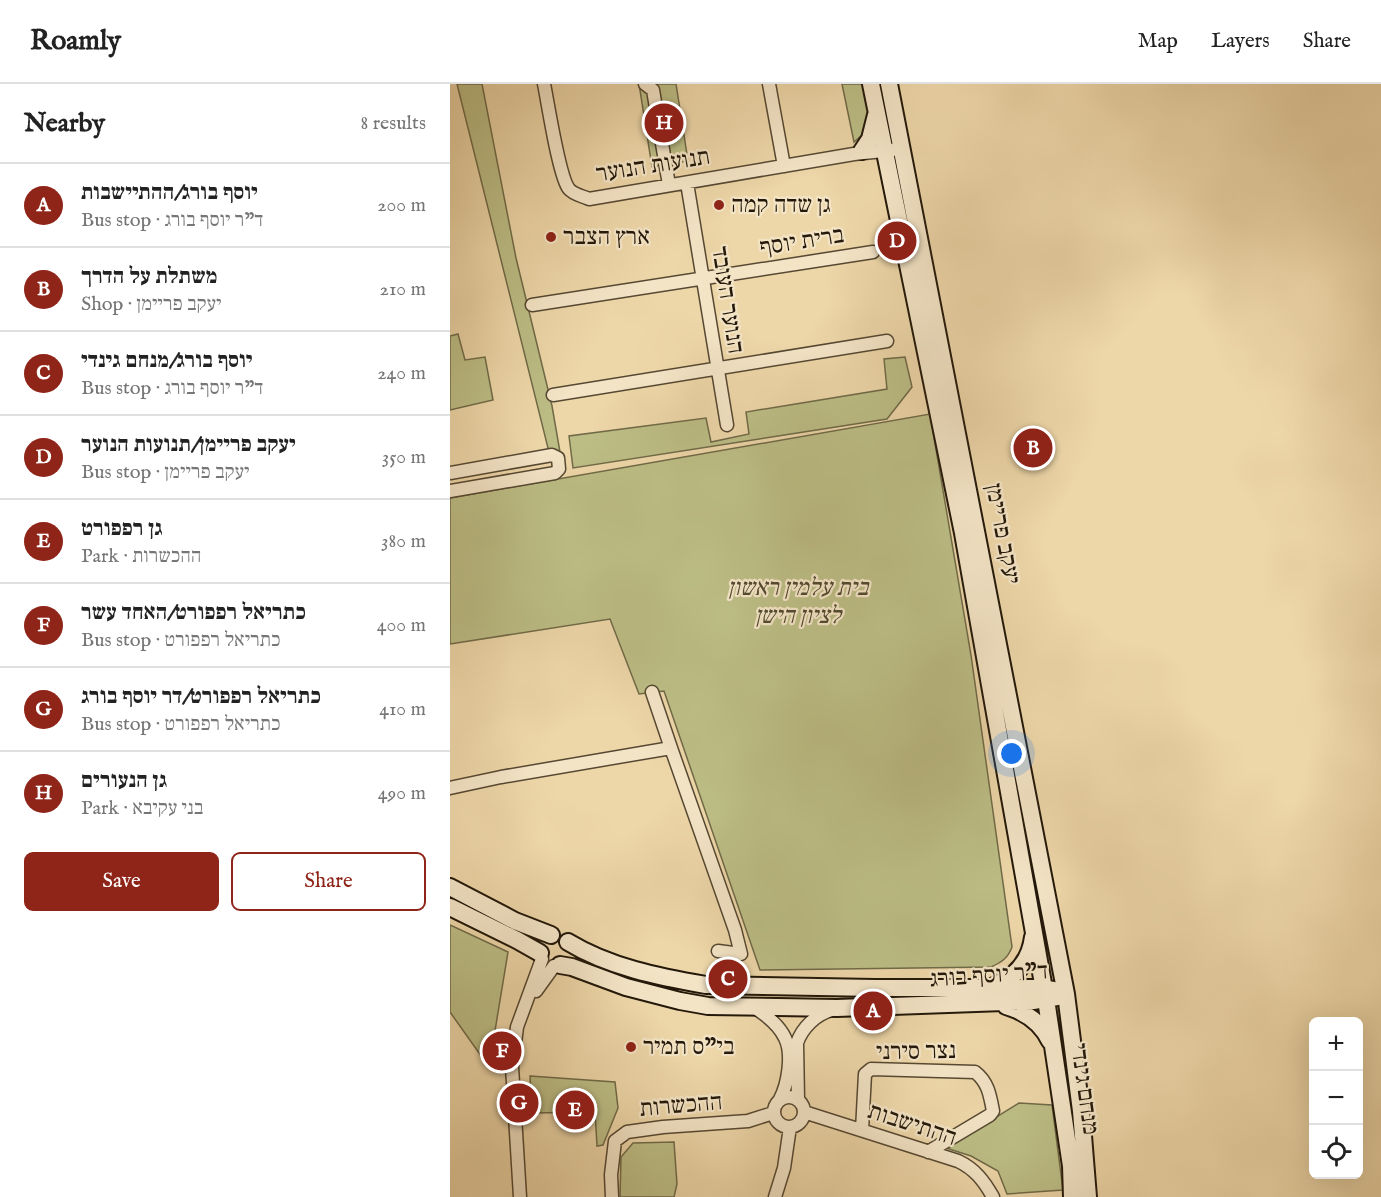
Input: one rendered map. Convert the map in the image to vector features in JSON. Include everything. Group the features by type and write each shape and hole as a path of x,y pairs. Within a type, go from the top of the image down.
{"main road":[{"name":"יעקב פריימן","path":"871,84 877,111 890,147 1066,994"},
{"name":"יעקב פריימן","path":"889,84 891,175 963,533 1045,994"},
{"path":"877,111 870,139 859,152 868,154 881,163 891,175"},
{"path":"450,887 515,921 551,935 561,935 568,942 570,955 549,961 540,944 551,935"},
{"name":"ד\"ר יוסף בורג","path":"450,907 508,935 549,961 626,987 708,1006 837,1008 988,996 1066,994"},
{"path":"1034,927 1031,949 1023,964 1011,978 988,996 1033,1018 1048,1038 1055,1058"},
{"name":"ד\"ר יוסף בורג","path":"568,942 616,964 679,981 706,985 988,996"},
{"name":"מנחם גינדי","path":"1045,994 1071,1166 1072,1197"},
{"name":"מנחם גינדי","path":"1066,994 1081,1111 1088,1197"}],"street":[{"name":"תנועות הנוער","path":"544,84 561,169 568,188 577,195 590,199 890,147"},
{"path":"769,84 784,166"},
{"path":"651,86 669,185"},
{"name":"הנוער העובד","path":"687,183 727,425"},
{"name":"ברית יוסף","path":"532,305 873,252"},
{"path":"553,394 887,341"},
{"path":"450,473 552,455 558,458 559,469 555,473 450,490"},
{"path":"652,692 735,930 741,954 718,951"},
{"path":"450,788 489,779 671,748"},
{"path":"520,1197 512,1067 517,1027 549,961"},
{"path":"755,1008 767,1016 785,1038 788,1083 773,1113 774,1118 781,1125 790,1127 801,1121 804,1112 798,1100 797,1043 800,1035 814,1019 837,1008"},
{"name":"נצר סירני","path":"862,1130 865,1074 871,1069 975,1072 983,1078 988,1087 993,1111 928,1152"},
{"path":"780,1099 790,1096 798,1100"},
{"name":"ההתישבות","path":"804,1112 968,1166 980,1177 993,1197"},
{"name":"ההכשרות","path":"612,1197 611,1175 615,1141 627,1132 748,1121 773,1113"},
{"path":"775,1197 784,1168 790,1127"}],"green space":[{"path":"457,84 482,84 516,258 552,406 560,452 549,452"},
{"path":"639,84 676,84 688,161 652,167"},
{"path":"842,84 871,84 868,130 854,142"},
{"path":"458,334 465,360 485,357 493,400 450,410 450,336"},
{"path":"905,357 912,387 887,419 573,468 569,436 706,418 711,442 749,434 746,412 887,389 884,359"},
{"name":"בית עלמין ראשון לציון הישן","path":"930,414 971,655 1012,947 1004,959 991,967 760,970 664,691 639,694 610,619 450,644 450,498"},
{"path":"450,925 508,952 489,1067 450,1012"},
{"path":"530,1076 615,1082 618,1108 603,1145 597,1146 595,1112 532,1113"},
{"path":"1019,1103 1052,1105 1063,1190 1007,1194 998,1171 971,1156 946,1148"},
{"path":"674,1142 677,1184 674,1197 620,1197 621,1157 633,1143"}],"place":[{"name":"גן הנעורים","path":"664,123"},
{"name":"גן שדה קמה","path":"719,205"},
{"name":"ארץ הצבר","path":"551,237"},
{"name":"יעקב פריימן/תנועות הנוער","path":"897,241"},
{"name":"משתלת על הדרך","path":"1033,448"},
{"name":"יוסף בורג/מנחם גינדי","path":"728,979"},
{"name":"יוסף בורג/ההתיישבות","path":"873,1011"},
{"name":"בי\"ס תמיר","path":"631,1047"},
{"name":"כתריאל רפפורט/האחד עשר","path":"502,1051"},
{"name":"כתריאל רפפורט/דר יוסף בורג","path":"519,1103"},
{"name":"גן רפפורט","path":"575,1110"}]}
